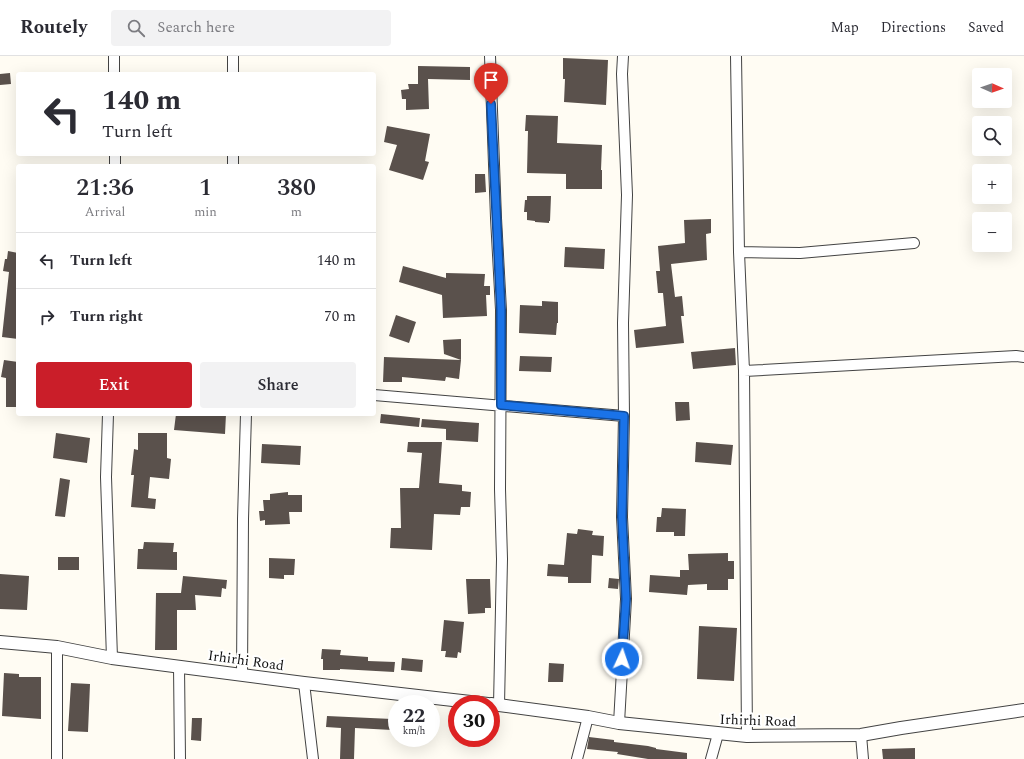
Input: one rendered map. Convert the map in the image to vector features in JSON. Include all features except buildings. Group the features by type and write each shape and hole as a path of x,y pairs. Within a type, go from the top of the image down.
{"street":[{"path":"114,56 114,72"},
{"path":"233,56 233,72"},
{"path":"490,56 501,310 500,489 502,559 494,695"},
{"path":"619,723 626,599 622,517 627,195 622,74 623,56"},
{"path":"736,56 739,252 744,371 747,736"},
{"path":"739,252 800,253 914,243"},
{"path":"744,371 1016,356 1024,357"},
{"path":"376,395 624,416"},
{"path":"108,416 106,476 112,658"},
{"path":"242,675 243,519 246,416"},
{"name":"Irhirhi Road","path":"0,642 57,647 112,658 448,700"},
{"path":"57,647 57,759"},
{"path":"179,666 180,759"},
{"path":"304,683 313,759"},
{"name":"Irhirhi Road","path":"500,706 588,716 619,723 747,736 861,736 901,728 1024,710"},
{"path":"577,759 588,716"},
{"path":"711,759 718,734"},
{"path":"861,736 863,759"}],"route":[{"path":"491,104 501,310 501,405 624,416 622,517 626,599 622,659"}]}
